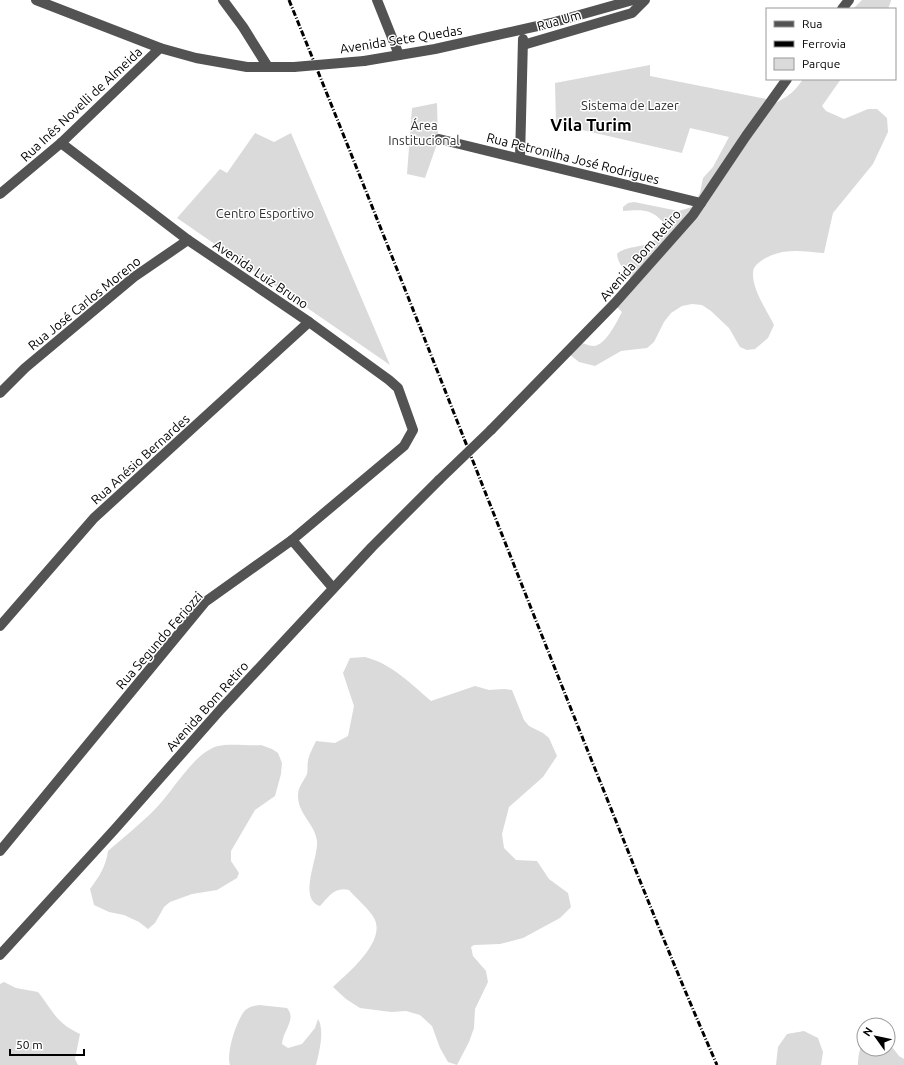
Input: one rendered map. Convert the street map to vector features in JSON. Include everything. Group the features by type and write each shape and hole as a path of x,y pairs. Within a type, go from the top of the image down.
{"street":[{"path":"223,0 243,27 268,67"},
{"path":"377,0 399,55"},
{"name":"Avenida Sete Quedas","path":"42,1 160,48 196,58 247,67 294,67 364,61 435,49 551,23 633,0"},
{"name":"Rua Um","path":"523,45 632,13 645,0"},
{"path":"843,8 849,0"},
{"path":"520,158 523,29"},
{"name":"Rua Inês Novelli de Almeida","path":"0,194 61,143 160,48"},
{"name":"Avenida Bom Retiro","path":"0,955 115,829 221,709 333,588 615,303 693,215 786,80"},
{"name":"Rua Petronilha José Rodrigues","path":"439,139 701,203"},
{"name":"Avenida Luiz Bruno","path":"61,143 188,240 309,322 398,388 413,430 404,446"},
{"name":"Rua José Carlos Moreno","path":"0,393 25,368 134,277 188,240"},
{"name":"Rua Anésio Bernardes","path":"0,626 94,518 309,322"},
{"name":"Rua Segundo Feriozzi","path":"0,851 205,602 292,540 404,446"},
{"path":"292,540 333,588"}],"green space":[{"path":"862,0 891,0 888,8 854,8"},
{"name":"Sistema de Lazer","path":"650,65 650,76 767,99 766,108 791,93 802,80 840,80 822,106 826,111 844,119 868,109 877,109 887,118 888,132 873,164 833,213 824,253 799,251 784,252 769,257 754,267 753,279 755,286 760,300 774,325 768,338 755,349 747,350 740,347 729,328 711,311 702,305 692,304 682,306 671,313 664,322 654,342 647,348 621,351 595,366 579,362 569,354 582,343 592,346 598,345 603,342 611,332 622,312 616,306 632,282 619,262 617,254 623,250 651,243 660,231 662,221 649,212 639,210 623,211 623,207 628,203 634,202 679,211 692,207 700,193 703,178 713,167 729,137 690,128 682,153 556,124 555,83"},
{"name":"Área Institucional","path":"437,103 438,141 425,178 407,174 412,108"},
{"name":"Centro Esportivo","path":"255,133 274,142 291,133 390,365 177,218 220,169 227,173"},
{"path":"365,657 384,664 392,669 431,701 475,686 489,690 512,690 524,720 529,726 543,733 549,738 557,756 543,777 509,807 502,834 504,848 516,860 537,861 549,879 568,893 571,907 560,918 523,938 500,944 474,945 471,947 473,956 486,971 488,982 475,1009 474,1028 469,1042 457,1065 448,1062 440,1048 432,1026 420,1015 406,1011 391,1012 360,1008 346,999 333,987 348,974 364,956 371,946 377,927 374,918 366,907 349,890 344,889 332,893 320,906 313,902 310,895 309,887 317,841 313,829 303,814 298,796 299,790 307,774 310,753 316,741 335,743 348,736 354,706 343,673 350,658"},
{"path":"261,745 278,753 282,763 281,774 275,796 255,810 231,851 231,861 239,873 237,878 217,890 192,894 170,902 164,907 155,923 148,929 139,922 124,915 109,912 94,905 90,889 102,871 106,862 108,851 158,806 193,763 209,750 218,746"},
{"path":"4,982 16,988 38,992 60,1021 80,1034 75,1059 78,1065 0,1065 0,984"},
{"path":"259,1005 287,1008 290,1012 290,1021 282,1044 288,1048 302,1044 315,1028 318,1019 321,1035 316,1065 230,1065 229,1053 240,1018 246,1009"},
{"path":"804,1031 818,1038 823,1052 821,1065 776,1065 778,1047 787,1034"},
{"path":"896,1052 904,1059 904,1065 858,1065 859,1057 896,1057"}],"railway":[{"path":"289,0 632,862 717,1065"}],"district":[{"name":"Vila Turim","path":"591,124"}]}
